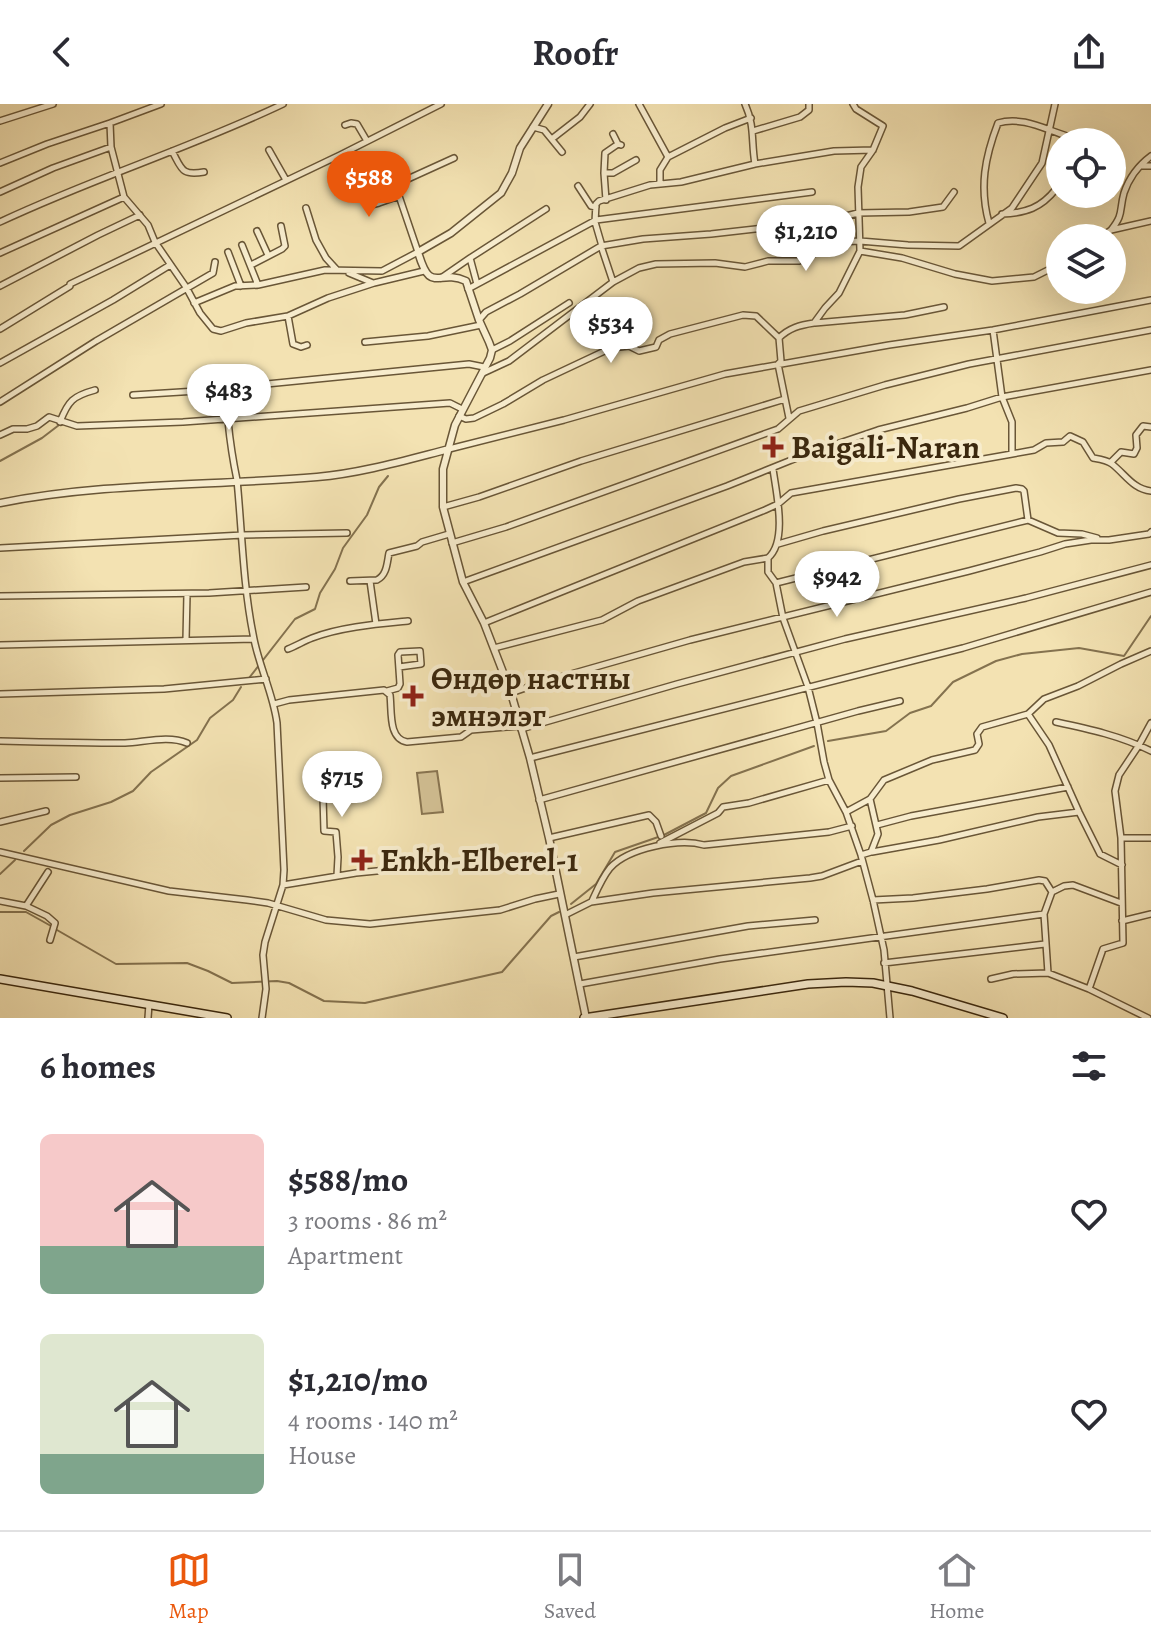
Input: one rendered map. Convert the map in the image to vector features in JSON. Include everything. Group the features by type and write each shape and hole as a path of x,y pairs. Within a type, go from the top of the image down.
{"main road":[{"path":"0,979 227,1018"},
{"path":"586,1018 808,984 846,982 887,985 1003,1018"}],"street":[{"path":"0,121 53,104"},
{"path":"0,163 161,104"},
{"path":"0,222 230,130 283,104"},
{"path":"0,329 70,284 441,104"},
{"path":"194,303 235,286 258,285 325,270 382,271 418,252 451,233 501,193 520,148 548,104"},
{"path":"553,138 580,117 590,104"},
{"path":"639,104 668,157"},
{"path":"745,104 751,118 755,164"},
{"path":"753,131 800,117 809,110 809,104"},
{"path":"814,323 839,293 860,251 858,213 861,167 873,150 883,126 853,104"},
{"path":"1050,128 1055,104"},
{"path":"660,183 660,170 668,157 751,118"},
{"path":"989,223 984,206 984,172 998,123 1012,119 1046,128"},
{"path":"110,123 111,147 124,197 148,225 155,242 213,329 221,331 288,316 328,298 424,271"},
{"path":"345,125 357,124 367,141"},
{"path":"533,127 544,130 562,152"},
{"path":"606,200 603,174 605,153 619,145 613,134"},
{"path":"479,375 509,361 613,282 639,268 656,264 715,263 745,267 768,261 799,261 838,242 959,246 1012,208 1042,163 1046,146"},
{"path":"0,192 111,147"},
{"path":"269,150 286,180"},
{"path":"613,282 596,220 596,204 599,201 660,183 681,182 755,164 834,151 873,150"},
{"path":"172,151 185,172 204,172"},
{"path":"1116,224 1121,218 1125,191 1139,166 1151,156"},
{"path":"454,158 399,183 399,196 424,271 428,276 466,281 492,350"},
{"path":"603,174 613,173 636,160"},
{"path":"1139,166 1151,166"},
{"path":"359,185 371,205 399,196"},
{"path":"578,186 591,206 596,207"},
{"path":"468,289 596,220 812,192"},
{"path":"365,342 428,336 480,322 486,312 601,246 781,226 858,213 909,212 943,207 954,192"},
{"path":"0,253 124,197"},
{"path":"1001,214 1020,213 1046,202"},
{"path":"306,208 316,240 326,258 341,271 374,283"},
{"path":"440,278 546,209"},
{"path":"0,286 140,215"},
{"path":"1126,227 1151,221"},
{"path":"251,265 285,246 281,226"},
{"path":"257,231 268,255"},
{"path":"242,245 258,285"},
{"path":"860,251 902,258 992,281 1034,277 1046,271"},
{"path":"228,252 241,286"},
{"path":"470,258 477,284"},
{"path":"0,402 96,341 213,273 215,262"},
{"path":"0,363 170,265"},
{"path":"0,503 73,490 320,477 431,454 725,374 993,330 1151,300"},
{"path":"569,303 492,350 460,412 443,469 443,507 463,582 494,648 530,758 586,1018"},
{"path":"779,338 799,326 814,323 905,315 944,307"},
{"path":"0,435 13,429 37,426 49,417 77,426 450,403 466,419 474,418 543,380 611,348 629,346 639,351 646,350 656,347 659,340 670,334 743,315 756,316 779,338 781,361 778,364 789,418"},
{"path":"288,316 293,344 301,347 307,345"},
{"path":"993,330 1002,397 1012,422 1012,454"},
{"path":"452,543 506,527 778,429 799,411 857,392 935,372 1151,330"},
{"path":"133,395 469,364 484,367"},
{"path":"463,582 878,430 1002,397 1151,370"},
{"path":"226,387 254,639 277,723 284,870 283,885 263,955 266,989 262,1018"},
{"path":"60,422 68,403 95,390"},
{"path":"443,507 785,399"},
{"path":"1111,462 1121,452 1134,454 1136,435 1143,426 1151,427"},
{"path":"484,623 778,504 791,493 1034,450 1046,443 1063,442 1070,436 1083,442 1093,458 1111,462 1140,490 1151,491"},
{"path":"431,454 440,459 443,469"},
{"path":"494,648 602,620 638,601 744,562 773,555 778,544 778,504 773,469"},
{"path":"778,544 898,513 1016,488 1024,491 1028,520"},
{"path":"776,583 1028,520 1058,533 1109,540"},
{"path":"511,693 690,640 1065,544 1151,532"},
{"path":"0,548 243,535 347,533"},
{"path":"350,581 377,580 384,576 389,553 449,534"},
{"path":"1065,544 1069,534"},
{"path":"768,558 768,572 776,583 783,618 808,687 829,780 852,826 862,858 882,937 890,1018"},
{"path":"387,691 390,695 393,734 399,741 435,741 461,737 471,730 521,728 858,636 1026,598 1151,565"},
{"path":"370,581 376,624"},
{"path":"0,596 187,594 306,587"},
{"path":"530,758 963,648 1151,592"},
{"path":"186,640 187,594"},
{"path":"288,649 312,638 376,624 408,621"},
{"path":"0,645 254,639"},
{"path":"274,704 398,688 400,684 399,667 400,652 420,651 421,664 399,667"},
{"path":"846,812 870,799 884,780 932,760 975,750 979,744 977,734 982,727 1028,714 1044,699 1151,651"},
{"path":"0,694 164,689 266,679"},
{"path":"539,800 900,701"},
{"path":"1028,714 1049,745 1100,854 1122,865"},
{"path":"1056,722 1101,732 1151,751"},
{"path":"1089,989 1103,949 1123,943 1121,838 1115,791 1119,775 1151,723"},
{"path":"0,741 129,743 180,740 187,743"},
{"path":"320,763 324,831 336,832 337,876"},
{"path":"0,778 76,777"},
{"path":"591,902 612,866 718,813 723,807 749,803 829,780"},
{"path":"877,825 1068,787"},
{"path":"870,799 878,834 871,852"},
{"path":"0,822 46,811"},
{"path":"563,911 591,902 653,893 822,876 871,852 1038,817 1079,812"},
{"path":"549,838 649,815 656,822 661,836"},
{"path":"656,845 704,845 829,832 852,826"},
{"path":"1121,838 1151,838"},
{"path":"0,852 169,891 268,903 326,920 370,924 500,910 559,894"},
{"path":"283,885 418,867"},
{"path":"26,906 48,872"},
{"path":"873,900 957,893 1039,880 1045,881 1052,892"},
{"path":"1048,973 1044,914 1052,892 1073,885 1121,903"},
{"path":"0,901 26,906 55,923 50,940"},
{"path":"580,984 720,959 1044,914"},
{"path":"1122,921 1151,914"},
{"path":"574,957 748,926 815,920"},
{"path":"884,963 1045,944"},
{"path":"991,979 1013,974 1048,973 1148,1018"},
{"path":"148,1018 149,1004"}],"shaded area":[{"path":"437,771 443,812 422,814 417,773"}],"waterway":[{"path":"0,461 59,425"},
{"path":"249,678 295,619 315,609 343,548 367,515 379,487 388,476"},
{"path":"828,741 886,731 910,713 931,706 953,682 996,661 1022,654 1079,648 1124,656 1151,616"},
{"path":"24,851 51,825 133,791 151,772 197,740 210,718 233,700 241,687"},
{"path":"571,904 596,884 615,852 664,835 706,813 718,788 731,776 814,746"},
{"path":"0,874 15,860"},
{"path":"0,912 26,912 51,926"},
{"path":"57,930 116,964 187,963 232,983 277,981 289,983 324,1001 365,1003 502,972 551,916 559,912"}],"place":[{"name":"Baigali-Naran","path":"773,447"},
{"name":"Өндөр настны эмнэлэг","path":"413,696"},
{"name":"Enkh-Elberel-1","path":"362,860"}]}
